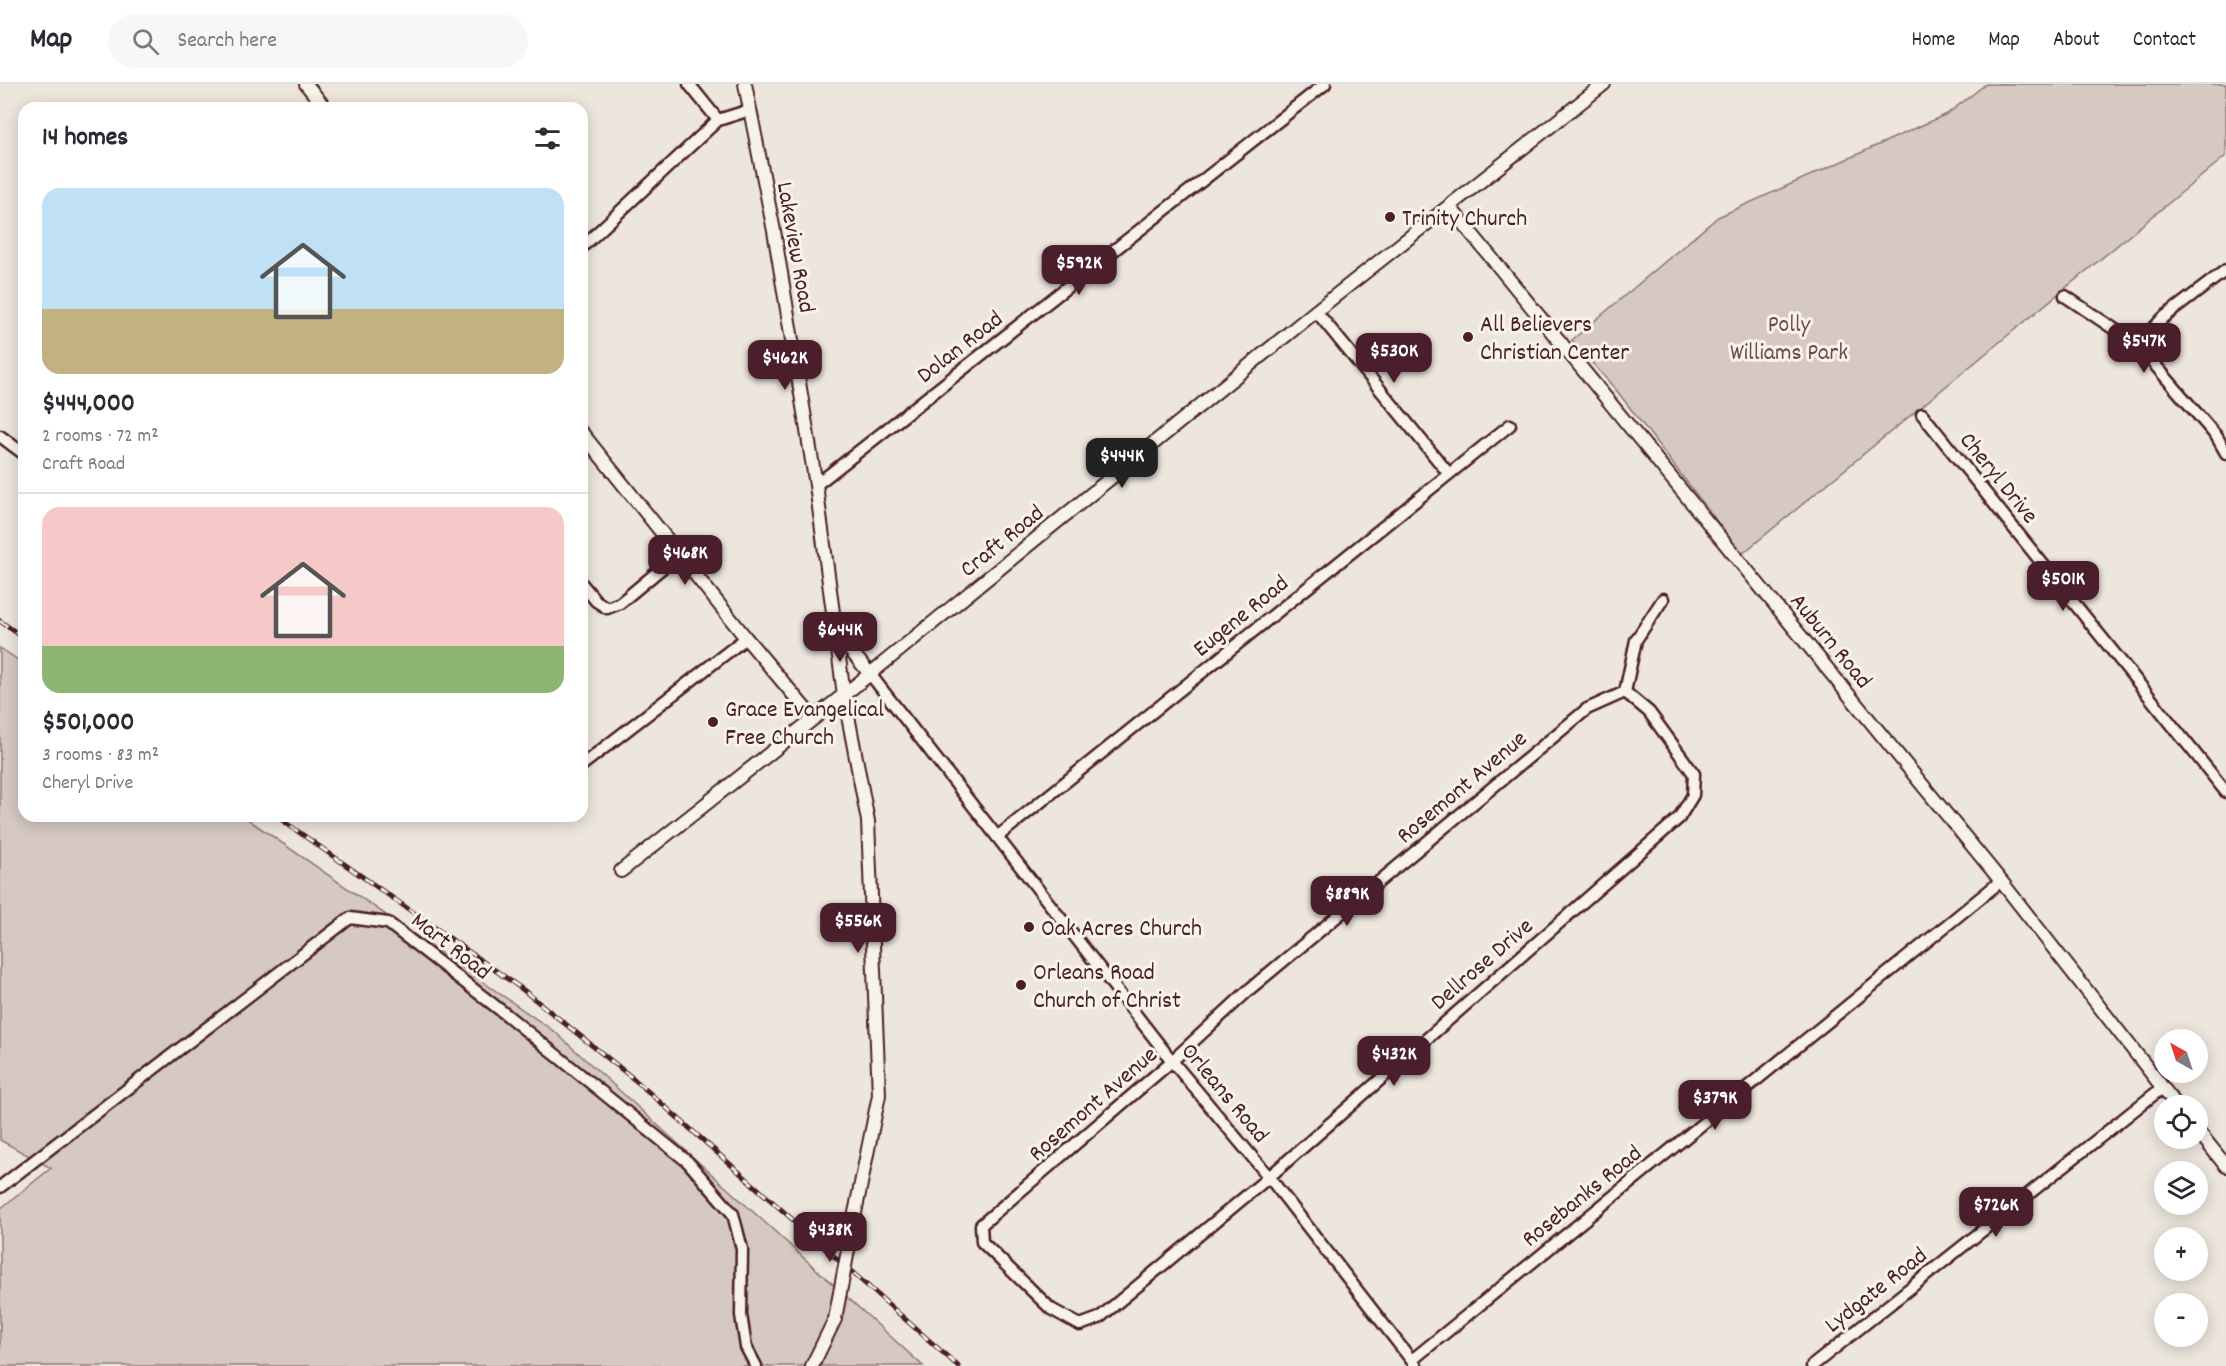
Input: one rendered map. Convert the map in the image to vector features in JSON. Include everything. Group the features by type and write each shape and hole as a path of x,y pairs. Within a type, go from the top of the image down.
{"street":[{"path":"306,84 320,102"},
{"path":"689,84 718,120"},
{"name":"Lakeview Road","path":"746,84 774,231 816,485 844,694 868,821 879,1095 835,1319 812,1366"},
{"name":"Dolan Road","path":"816,485 1325,84"},
{"name":"Craft Road","path":"621,871 870,674 1316,311 1604,84"},
{"path":"588,241 718,120 750,110"},
{"name":"Auburn Road","path":"1449,206 2001,881 2168,1095"},
{"path":"2138,345 2163,318 2226,270"},
{"path":"2066,296 2138,345 2217,437 2226,453"},
{"path":"1316,311 1449,474"},
{"name":"Cheryl Drive","path":"1922,414 2226,792"},
{"name":"Eugene Road","path":"997,837 1510,425"},
{"path":"0,436 18,450"},
{"path":"588,441 813,718"},
{"path":"588,591 596,601 607,608 620,603 678,554"},
{"path":"1625,692 1636,640 1663,599"},
{"name":"Lakeview Road","path":"835,632 870,674"},
{"path":"588,760 746,638"},
{"name":"Orleans Road","path":"870,674 1172,1061 1269,1177 1414,1363"},
{"name":"Rosemont Avenue","path":"981,1225 1172,1061 1251,988 1587,710 1625,692"},
{"name":"Dellrose Drive","path":"981,1225 982,1242 1051,1309 1080,1325 1099,1318 1269,1177 1679,818 1693,795 1694,774 1649,712 1625,692"},
{"name":"Rosebanks Road","path":"1414,1363 2001,881"},
{"name":"Mart Road","path":"0,1187 350,918 388,923 508,1016 688,1162 733,1214 742,1249 741,1315 746,1347 756,1366"},
{"name":"Lydgate Road","path":"1812,1366 2162,1088"},
{"path":"2208,1144 2226,1166"}],"green space":[{"name":"Polly Williams Park","path":"1986,84 2226,84 2226,156 1742,554 1617,391 1572,340 1718,217 1947,114"},
{"path":"0,648 18,660 18,822 252,822 555,1032 923,1366 0,1366 0,1209 51,1168 0,1140"}],"railway":[{"path":"0,621 18,634"},
{"path":"285,822 522,989 635,1080 958,1366"}],"place":[{"name":"Trinity Church","path":"1390,217"},
{"name":"All Believers Christian Center","path":"1468,337"},
{"name":"Grace Evangelical Free Church","path":"713,722"},
{"name":"Oak Acres Church","path":"1029,927"},
{"name":"Orleans Road Church of Christ","path":"1021,985"}]}
